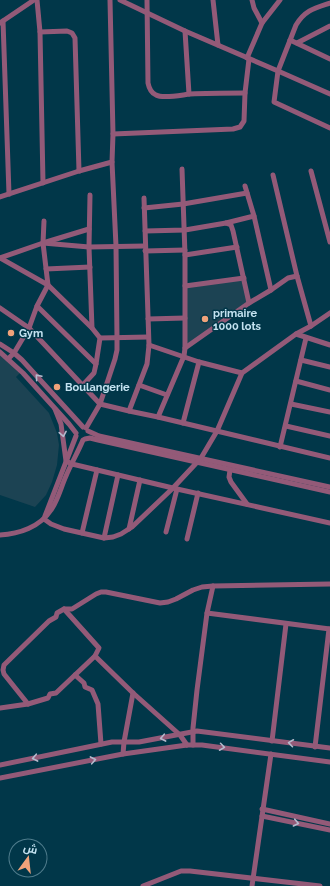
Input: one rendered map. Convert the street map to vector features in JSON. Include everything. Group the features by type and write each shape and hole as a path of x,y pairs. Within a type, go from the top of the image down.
{"street":[{"path":"9,194 2,22 36,0 40,32 43,183"},
{"path":"86,429 100,404 117,350 116,246 112,162 113,134 110,0"},
{"path":"120,0 185,31 278,70 330,94"},
{"path":"147,0 148,83 150,90 156,95 160,96 245,93"},
{"path":"213,0 218,45"},
{"path":"252,0 254,8 262,23"},
{"path":"113,134 236,129 240,127 244,120 248,58 262,23 280,0"},
{"path":"329,128 274,102 278,70 296,24 308,11 330,2"},
{"path":"297,43 330,26"},
{"path":"40,32 67,31 72,33 75,38 79,171"},
{"path":"185,31 189,94"},
{"path":"290,40 330,59"},
{"path":"0,197 79,171 112,162"},
{"path":"158,417 184,356 185,348 185,230 182,169"},
{"path":"311,171 330,242"},
{"path":"273,175 297,276 311,326"},
{"path":"245,186 254,216 271,290"},
{"path":"144,208 183,204 247,193"},
{"path":"90,195 89,247 92,328"},
{"path":"129,411 147,364 149,345 144,198"},
{"path":"145,231 185,230 226,223 254,216"},
{"path":"8,359 14,353 29,328 37,306 48,285 43,243 44,222"},
{"path":"226,223 231,225 233,231 249,303"},
{"path":"0,258 90,229"},
{"path":"43,243 89,247 116,246 185,253 237,247"},
{"path":"0,258 48,285 92,328 100,338 94,373 82,386"},
{"path":"46,269 90,267"},
{"path":"185,348 249,303 288,278 297,276"},
{"path":"184,286 244,278"},
{"path":"37,306 96,364"},
{"path":"0,308 29,328 100,404 330,458"},
{"path":"44,519 56,526 104,538 121,534 175,488 201,458 217,432 242,373 296,334 330,313"},
{"path":"148,319 185,318"},
{"path":"296,334 330,345"},
{"path":"100,338 148,337"},
{"path":"280,447 306,338"},
{"path":"0,344 14,353 32,370 86,429 88,436 84,439 69,462 44,519 34,526 22,531 0,535"},
{"path":"149,345 200,362 242,373"},
{"path":"0,352 23,373 79,439 90,438 330,492"},
{"path":"301,360 330,367"},
{"path":"183,423 200,362"},
{"path":"296,381 330,390"},
{"path":"139,385 167,395"},
{"path":"291,404 330,412"},
{"path":"55,409 61,424 69,462"},
{"path":"286,426 330,436"},
{"path":"69,462 77,429 81,427 99,436 330,487"},
{"path":"69,462 118,475 330,523"},
{"path":"82,533 97,470"},
{"path":"230,470 229,477 231,482 247,504"},
{"path":"104,538 118,475"},
{"path":"129,528 140,480"},
{"path":"166,532 175,488"},
{"path":"187,539 198,493"},
{"path":"28,704 4,674 2,670 4,665 49,621 56,617 57,613 64,609 72,609 101,592 160,603 176,600 193,590 202,587 330,584"},
{"path":"193,745 197,690 213,586"},
{"path":"0,708 28,704 48,698 50,694 56,693 95,656 99,648 64,609"},
{"path":"208,613 330,629 315,746"},
{"path":"272,741 286,624"},
{"path":"95,656 133,693 180,735 187,745"},
{"path":"75,675 84,683 85,687 92,690 98,704 101,744"},
{"path":"123,754 133,693"},
{"path":"0,765 112,742 140,742 200,731 330,748"},
{"path":"0,778 123,754 187,745 202,745 330,762"},
{"path":"252,886 271,754"},
{"path":"262,809 330,824"},
{"path":"262,816 330,830"},
{"path":"143,886 181,871 320,886"}],"shaded area":[{"name":"primaire 1000 lots","path":"244,278 249,303 185,348 185,286"},
{"path":"0,355 20,373 16,377 49,413 57,433 59,445 57,465 52,482 46,495 35,507 0,495"}],"place":[{"name":"primaire 1000 lots","path":"205,319"},
{"name":"Gym","path":"11,333"},
{"name":"Boulangerie","path":"57,387"}]}
